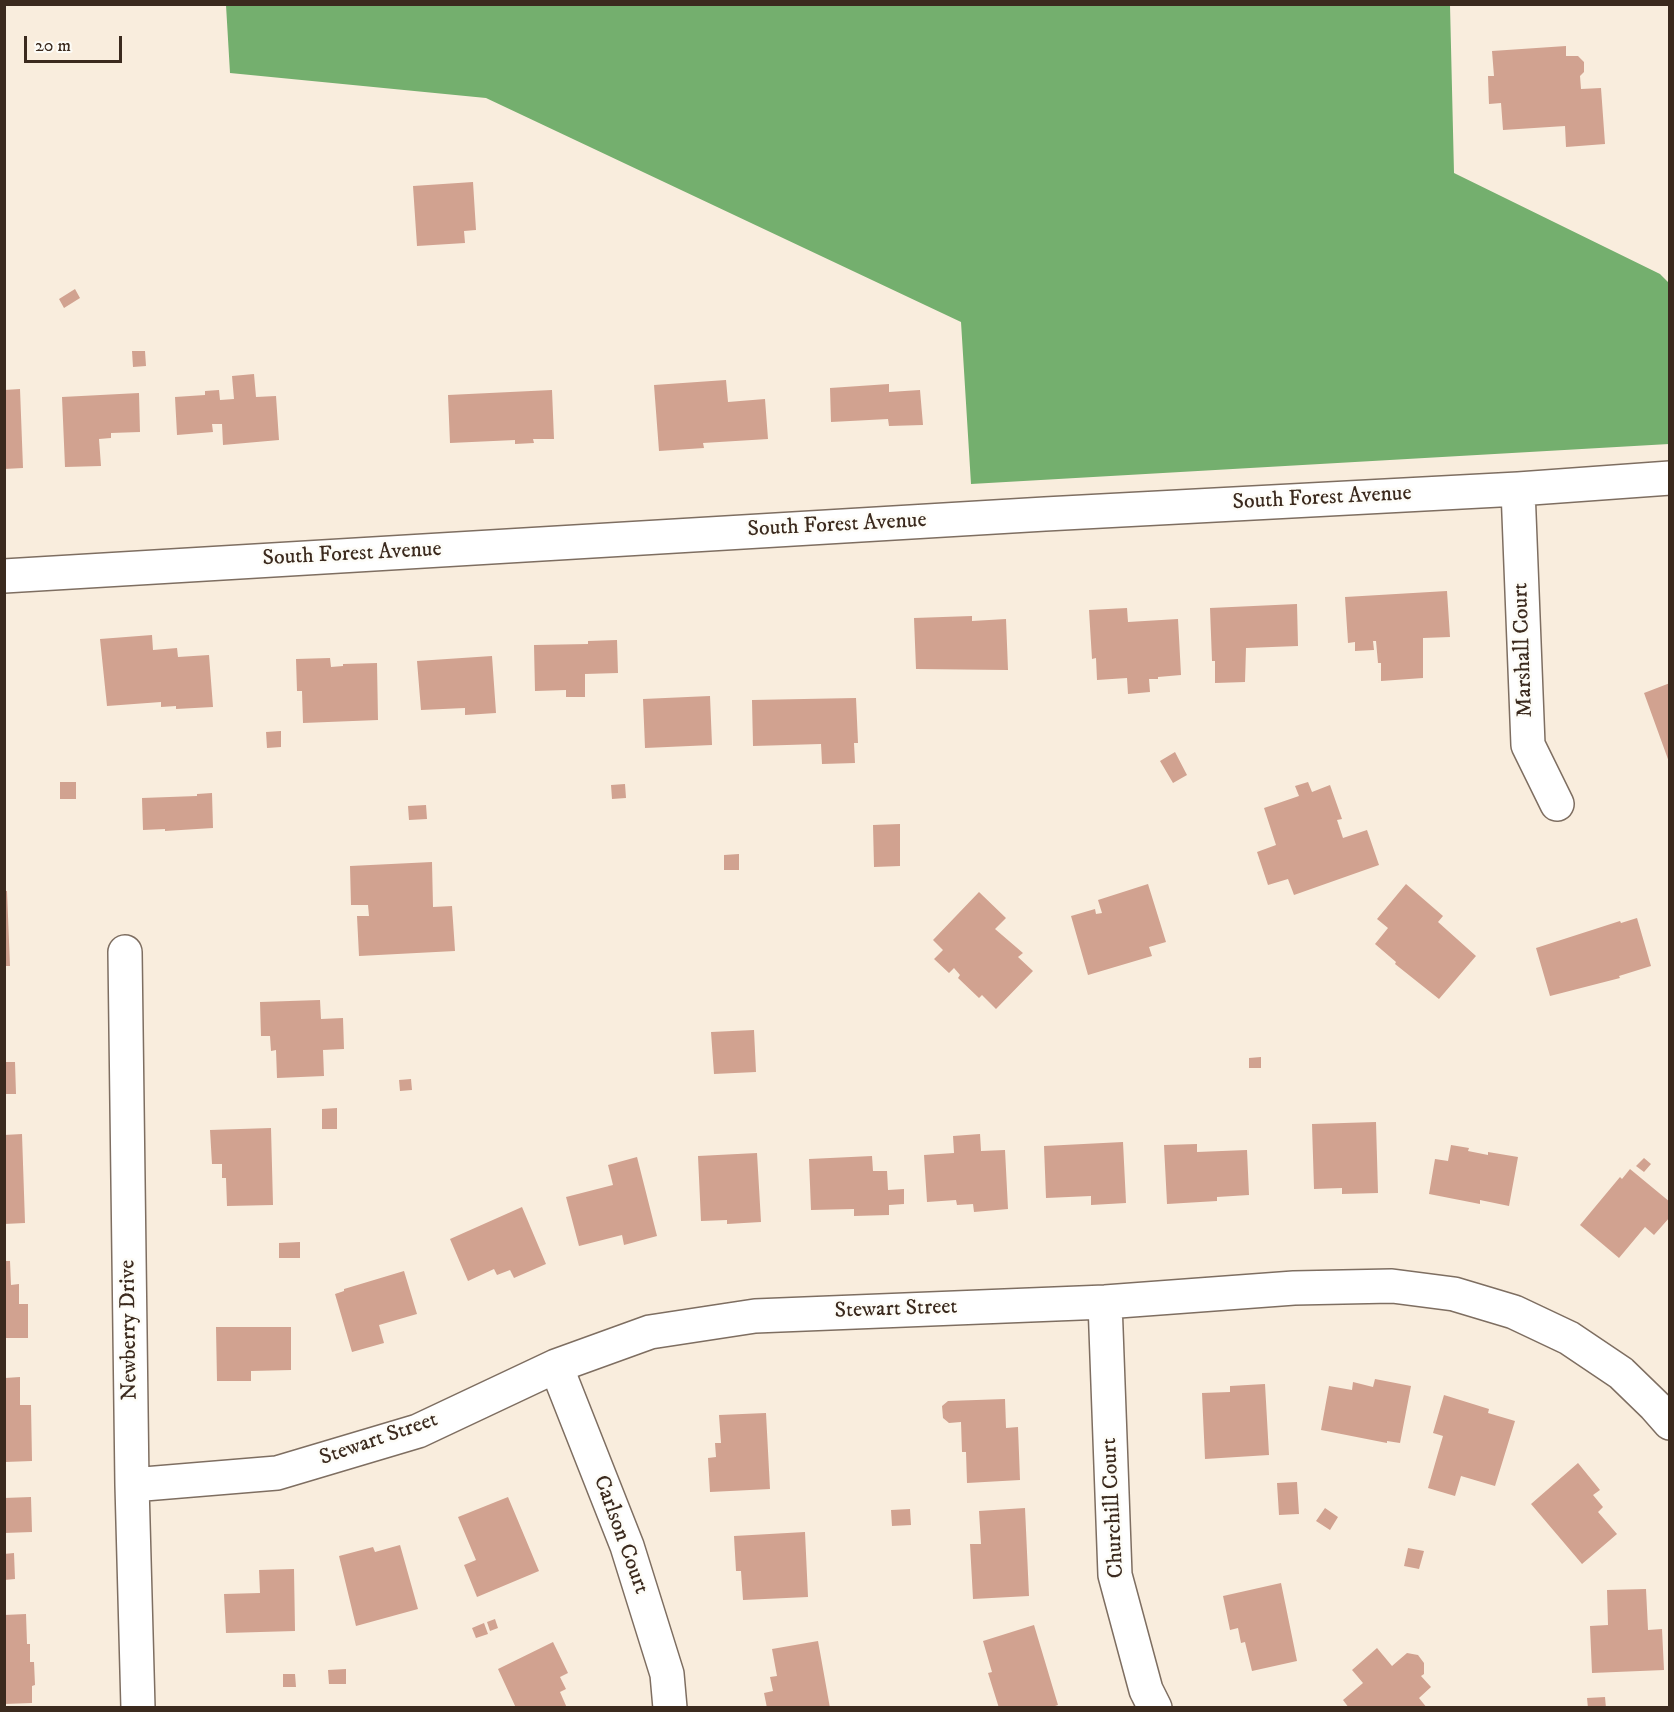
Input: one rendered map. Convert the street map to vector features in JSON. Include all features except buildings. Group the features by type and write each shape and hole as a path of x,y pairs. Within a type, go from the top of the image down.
{"street":[{"name":"South Forest Avenue","path":"4,576 1033,515 1518,489 1670,478"},
{"name":"Marshall Court","path":"1518,489 1528,745 1557,804"},
{"name":"Newberry Drive","path":"125,952 132,1485 138,1707"},
{"name":"Stewart Street","path":"132,1485 277,1473 418,1431 556,1366 650,1332 755,1316 1106,1302 1294,1288 1392,1286 1454,1294 1514,1312 1569,1338 1621,1373 1665,1408"},
{"name":"Churchill Court","path":"1106,1302 1115,1575 1146,1690 1155,1707"},
{"name":"Carlson Court","path":"556,1366 627,1546 667,1674 670,1707"}],"green space":[{"path":"226,5 1450,5 1454,173 1660,274 1669,283 1669,444 971,484 961,322 486,98 230,73"}]}
